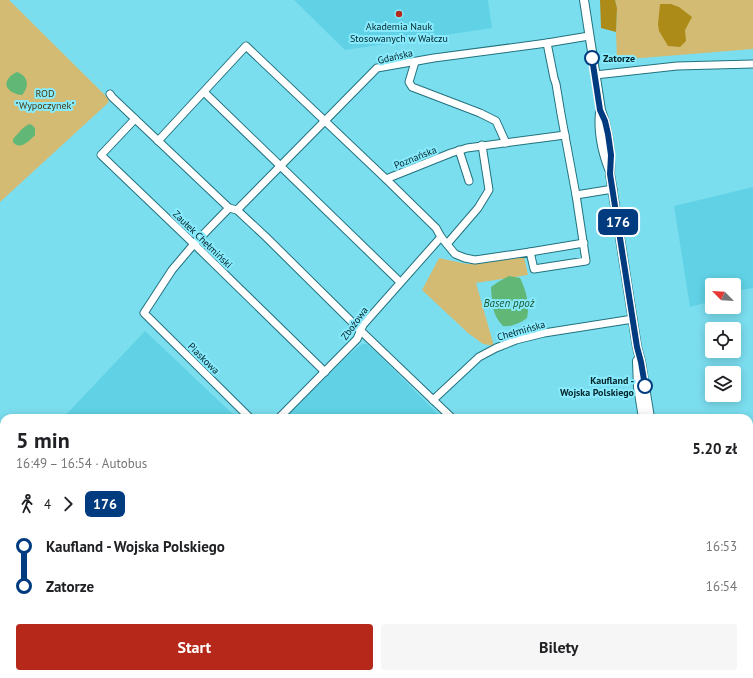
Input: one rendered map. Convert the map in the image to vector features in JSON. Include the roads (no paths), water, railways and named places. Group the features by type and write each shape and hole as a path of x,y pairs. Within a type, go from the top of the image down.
{"main road":[{"path":"584,0 600,110 605,121 608,134 611,155 610,174 649,414"},
{"path":"638,350 636,362 642,414"}],"street":[{"name":"Gdańska","path":"237,210 377,68 589,36"},
{"path":"530,252 534,269 586,261 576,195 547,43"},
{"path":"158,141 246,46 386,179"},
{"path":"415,62 409,82 412,87 480,113 496,121 506,143"},
{"path":"595,75 677,66 753,64"},
{"path":"204,92 400,282"},
{"path":"110,94 229,208 237,210 266,237 448,414"},
{"name":"Zaułek Chełmiński","path":"135,119 101,156 194,244 324,372"},
{"name":"Poznańska","path":"565,135 467,148 386,179 436,228 441,237 455,254 465,258 474,260 584,243"},
{"path":"447,244 478,208 490,190 482,145"},
{"path":"459,150 469,181"},
{"path":"576,195 613,189"},
{"path":"194,244 229,208"},
{"name":"Zbożowa","path":"283,414 357,339 363,325 441,237"},
{"name":"Piaskowa","path":"194,244 172,270 144,313 246,414"},
{"name":"Chełmińska","path":"434,400 479,357 496,348 516,340 544,333 633,319"}],"water":[{"path":"17,72 24,76 27,82 25,92 22,95 12,92 6,84 9,78"},
{"path":"29,124 35,128 35,135 24,144 19,146 16,145 13,142 13,139"},
{"name":"Basen ppoż","path":"509,276 520,278 527,298 528,313 527,318 522,322 503,326 499,322 495,313 492,303 491,287"}],"place":[{"name":"Akademia Nauk Stosowanych w Wałczu","path":"399,14"},
{"name":"Zatorze","path":"592,58"},
{"name":"Kaufland - Wojska Polskiego","path":"645,386"}],"park label":[{"name":"ROD \"Wypoczynek\"","path":"45,98"}]}
